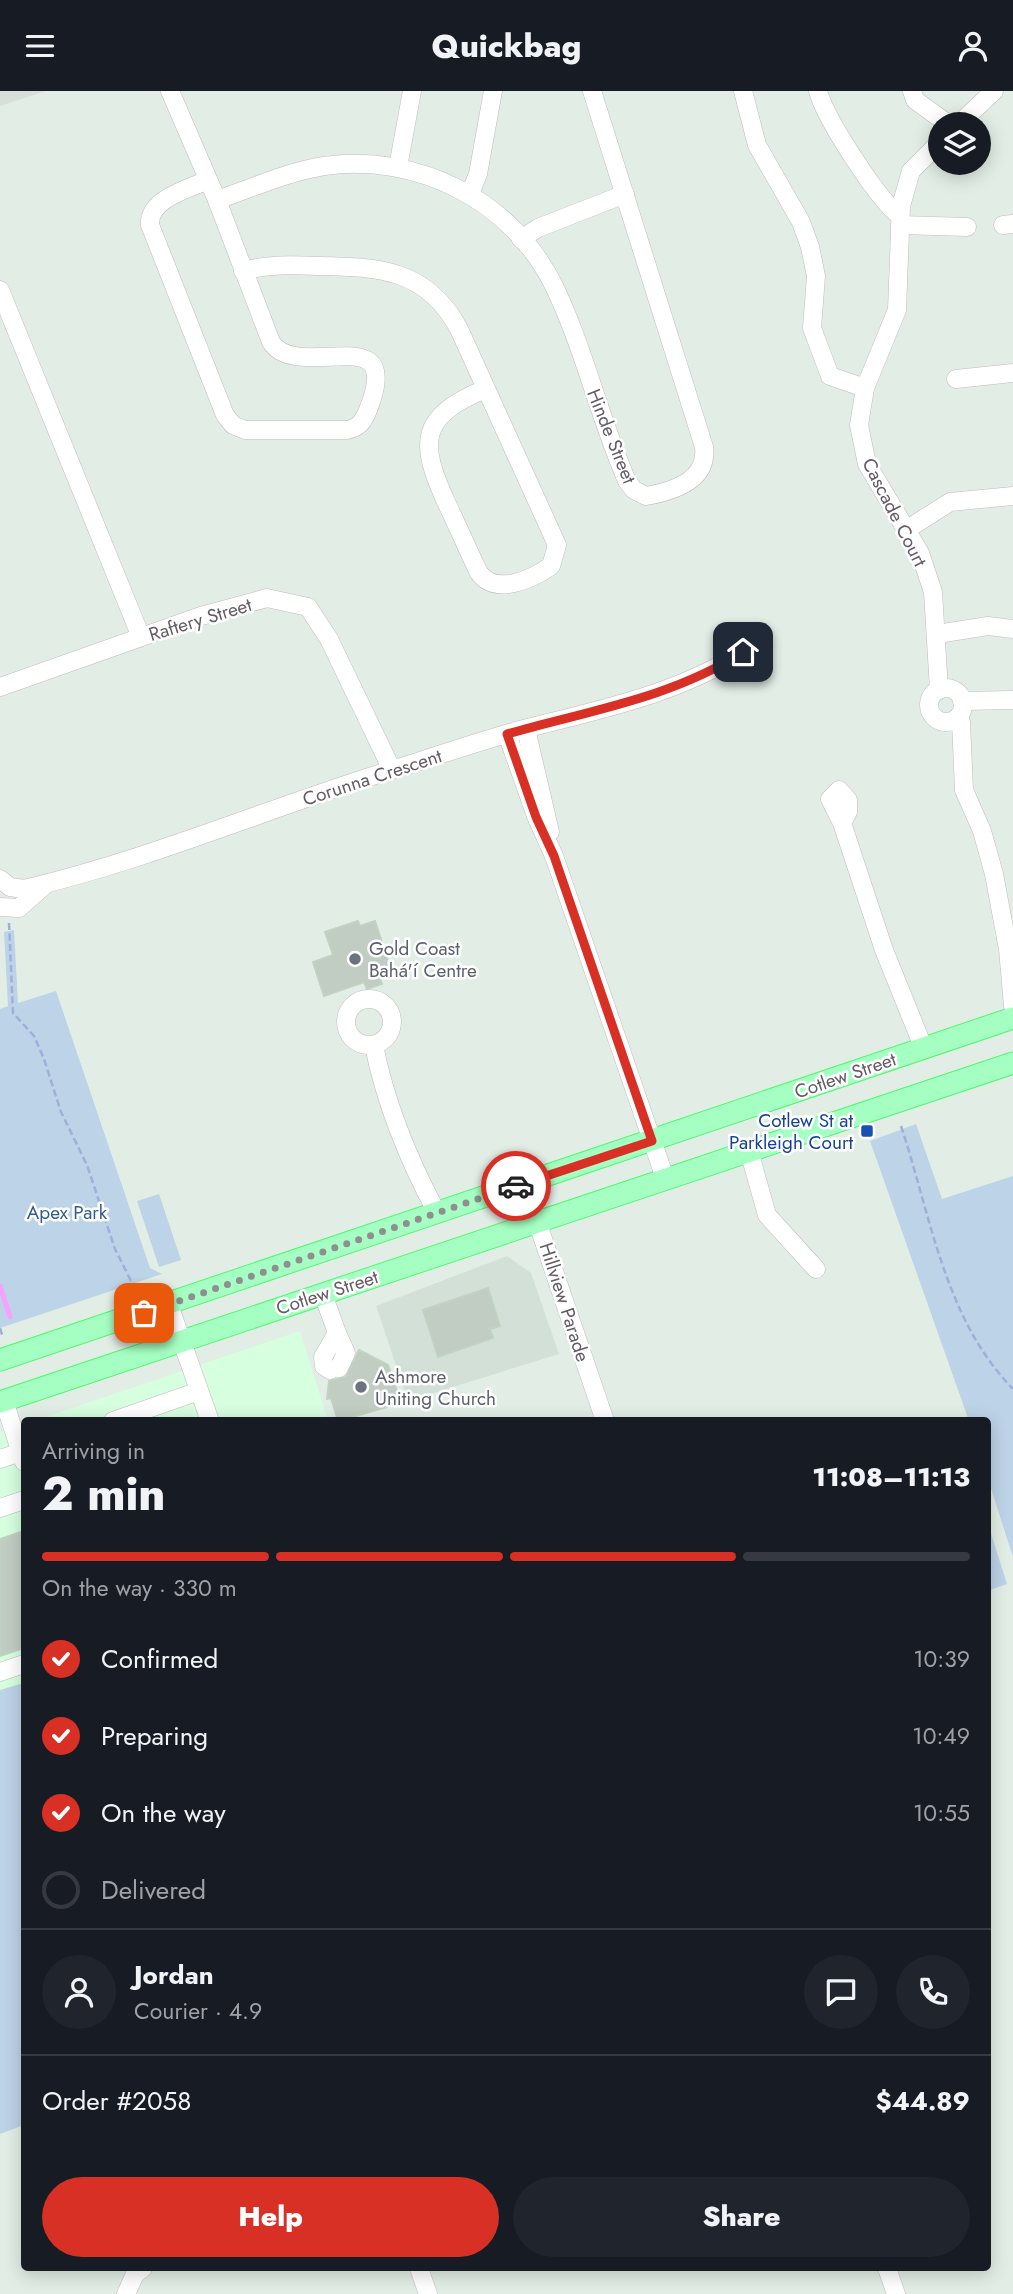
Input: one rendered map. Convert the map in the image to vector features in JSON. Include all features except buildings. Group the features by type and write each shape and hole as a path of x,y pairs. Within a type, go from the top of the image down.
{"main road":[{"name":"Cotlew Street","path":"0,1360 1013,1019"},
{"name":"Cotlew Street","path":"2,1402 1013,1063"}],"street":[{"path":"170,91 217,200 271,342 278,351 289,356 356,357 369,361 376,369 377,387 365,419 358,427 346,431 245,430 233,425 225,415 150,225 151,213 162,202 208,180"},
{"path":"398,167 412,91"},
{"path":"470,194 478,174 493,91"},
{"name":"Hinde Street","path":"217,200 309,169 351,165 398,167 423,173 486,204 521,239 541,264 560,298 629,485 646,496 689,481 703,469 704,447 592,91"},
{"path":"743,91 758,145 801,222 810,247 816,276 812,328 820,353 830,376 865,388"},
{"path":"818,91 831,125 846,142 880,197 900,221 967,227"},
{"path":"912,91 915,100 932,112"},
{"path":"972,112 994,91"},
{"name":"Cascade Court","path":"928,154 911,171 900,221 897,310 865,388 859,425 867,464 920,553 933,592 939,690"},
{"path":"521,239 538,228 625,194"},
{"path":"243,271 267,265 385,269 417,283 431,293 453,318 557,545 551,566 506,585 488,583 479,573 429,462 431,433 443,413 452,405 485,389"},
{"path":"0,290 141,637"},
{"path":"956,379 1013,373"},
{"path":"906,530 950,502 1013,496"},
{"name":"Raftery Street","path":"0,687 201,616 267,599 308,607 329,639 392,769"},
{"path":"937,634 988,626 1013,629"},
{"name":"Corunna Crescent","path":"0,879 17,889 156,851 392,769 507,734 596,712 699,678 743,652"},
{"path":"1013,700 960,709 941,722 931,714 929,703 939,690 951,689 960,709 964,790 982,831 994,874 1008,949 1013,1006"},
{"path":"526,729 554,856"},
{"path":"507,734 536,817 554,856 664,1178"},
{"path":"842,823 884,950 924,1049"},
{"path":"6,908 27,902 47,882"},
{"path":"374,1046 384,1095 395,1115 399,1137 437,1213"},
{"path":"749,1151 767,1215 816,1269"},
{"name":"Hillview Parade","path":"524,1183 604,1417"},
{"path":"323,1294 337,1333 323,1357 324,1366 335,1369"},
{"path":"169,1304 208,1417"},
{"path":"124,1417 199,1391"},
{"path":"2,1402 21,1450"},
{"path":"0,1459 21,1455"},
{"path":"0,1508 21,1501"},
{"path":"0,1672 21,1665"},
{"path":"126,2294 134,2271"},
{"path":"420,2271 428,2294"},
{"path":"888,2271 896,2294"}],"path":[{"path":"6,908 9,919 13,1013 34,1036 61,1112 87,1165 115,1249 137,1293"},
{"path":"901,1126 936,1252 957,1302 997,1372 1013,1389"},
{"path":"0,1328 4,1338"}],"shaded area":[{"path":"0,91 46,91 0,106"},
{"path":"507,1256 531,1273 559,1354 408,1401 376,1306"},
{"path":"300,1331 327,1417 46,1417"},
{"path":"21,1425 21,1684 0,1690 0,1432"}],"green space":[{"name":"Apex Park","path":"14,930 18,1003 56,991 150,1268 162,1274 0,1328 0,1009 8,1006 4,932"},
{"path":"916,1124 942,1199 1013,1176 1013,1557 991,1488 991,1417 968,1417 870,1141"},
{"path":"159,1194 181,1260 159,1267 137,1201"},
{"path":"991,1533 1007,1584 991,1590"},
{"path":"21,1684 21,2126 0,2134 0,1690"}],"waterway":[{"path":"0,1286 10,1317"}],"way so far":[{"path":"144,1313 516,1186"}],"place":[{"name":"Gold Coast Bahá'í Centre","path":"355,959"},
{"name":"Cotlew St at Parkleigh Court","path":"867,1131"},
{"name":"Ashmore Uniting Church","path":"361,1387"}],"route":[{"path":"516,1186 652,1141 554,856 536,817 507,734 596,712 699,678 743,652"}]}
